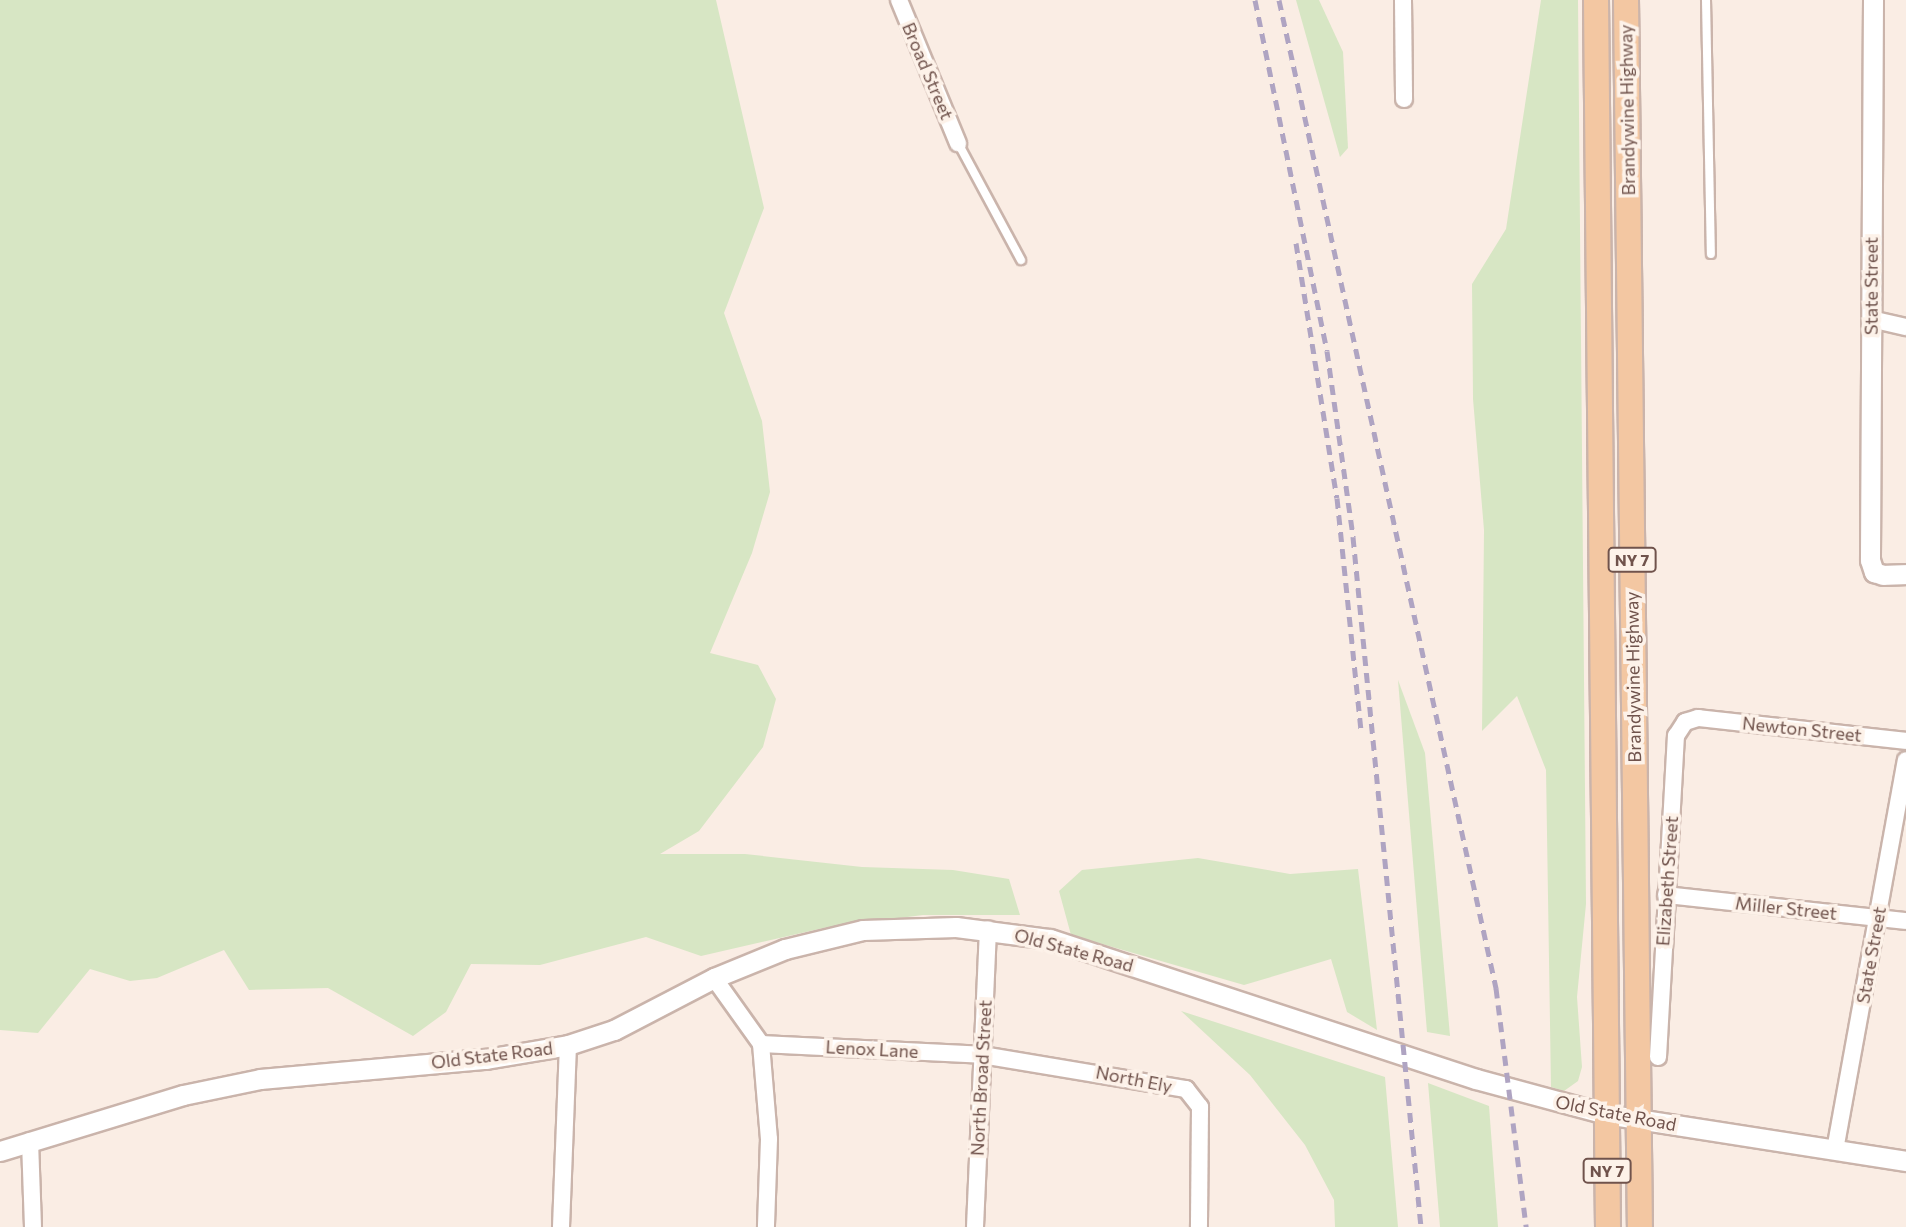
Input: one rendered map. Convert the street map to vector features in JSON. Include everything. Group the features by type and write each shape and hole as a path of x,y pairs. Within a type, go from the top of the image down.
{"main road":[{"name":"Brandywine Highway","path":"1595,0 1608,1227"},
{"name":"Brandywine Highway","path":"1626,0 1640,1227"}],"street":[{"name":"Broad Street","path":"899,0 958,143"},
{"path":"1404,0 1404,99"},
{"name":"State Street","path":"1873,0 1870,551 1874,572 1906,574"},
{"path":"1871,319 1906,327"},
{"name":"Newton Street","path":"1698,718 1906,741"},
{"name":"Elizabeth Street","path":"1658,1057 1676,736 1685,722 1698,718"},
{"name":"State Street","path":"1835,1150 1906,760"},
{"name":"Miller Street","path":"1666,895 1906,921"},
{"name":"Old State Road","path":"0,1151 183,1095 260,1079 486,1059 568,1045 614,1030 714,978 785,949 863,930 988,929 1050,939 1476,1079 1606,1114 1906,1161"},
{"name":"North Broad Street","path":"975,1227 988,929"},
{"path":"714,978 761,1044 769,1139 766,1227"},
{"name":"Lenox Lane","path":"761,1044 982,1055"},
{"path":"561,1227 568,1045"},
{"name":"North Ely","path":"982,1055 1146,1081 1192,1094 1200,1107 1199,1227"},
{"path":"30,1141 33,1227"}],"lane":[{"path":"1706,0 1711,254"},
{"path":"958,143 1021,260"}],"green space":[{"path":"0,0 716,0 764,208 724,313 762,421 770,492 752,553 710,653 758,665 776,699 763,747 699,831 660,854 745,854 862,867 953,870 1009,879 1020,915 923,915 828,927 701,956 646,937 540,965 471,964 446,1012 413,1036 328,988 249,990 224,950 157,978 130,981 90,969 38,1033 0,1030"},
{"path":"1296,0 1319,0 1343,52 1348,148 1340,157"},
{"path":"1541,0 1578,0 1586,904 1577,997 1582,1067 1578,1081 1564,1091 1551,1087 1546,770 1517,696 1482,731 1484,530 1473,399 1472,284 1506,229"},
{"path":"1398,680 1425,753 1450,1036 1427,1032"},
{"path":"1198,858 1290,874 1358,869 1377,1030 1347,1012 1331,959 1244,985 1071,935 1059,891 1082,870"},
{"path":"1181,1011 1385,1077 1398,1227 1335,1227 1334,1200 1305,1145 1250,1075"},
{"path":"1428,1083 1489,1106 1498,1227 1440,1227"}],"railway":[{"path":"1255,0 1327,351 1353,537 1421,1227"},
{"path":"1279,0 1496,988 1526,1227"},
{"path":"1296,243 1337,498 1361,729"}]}
